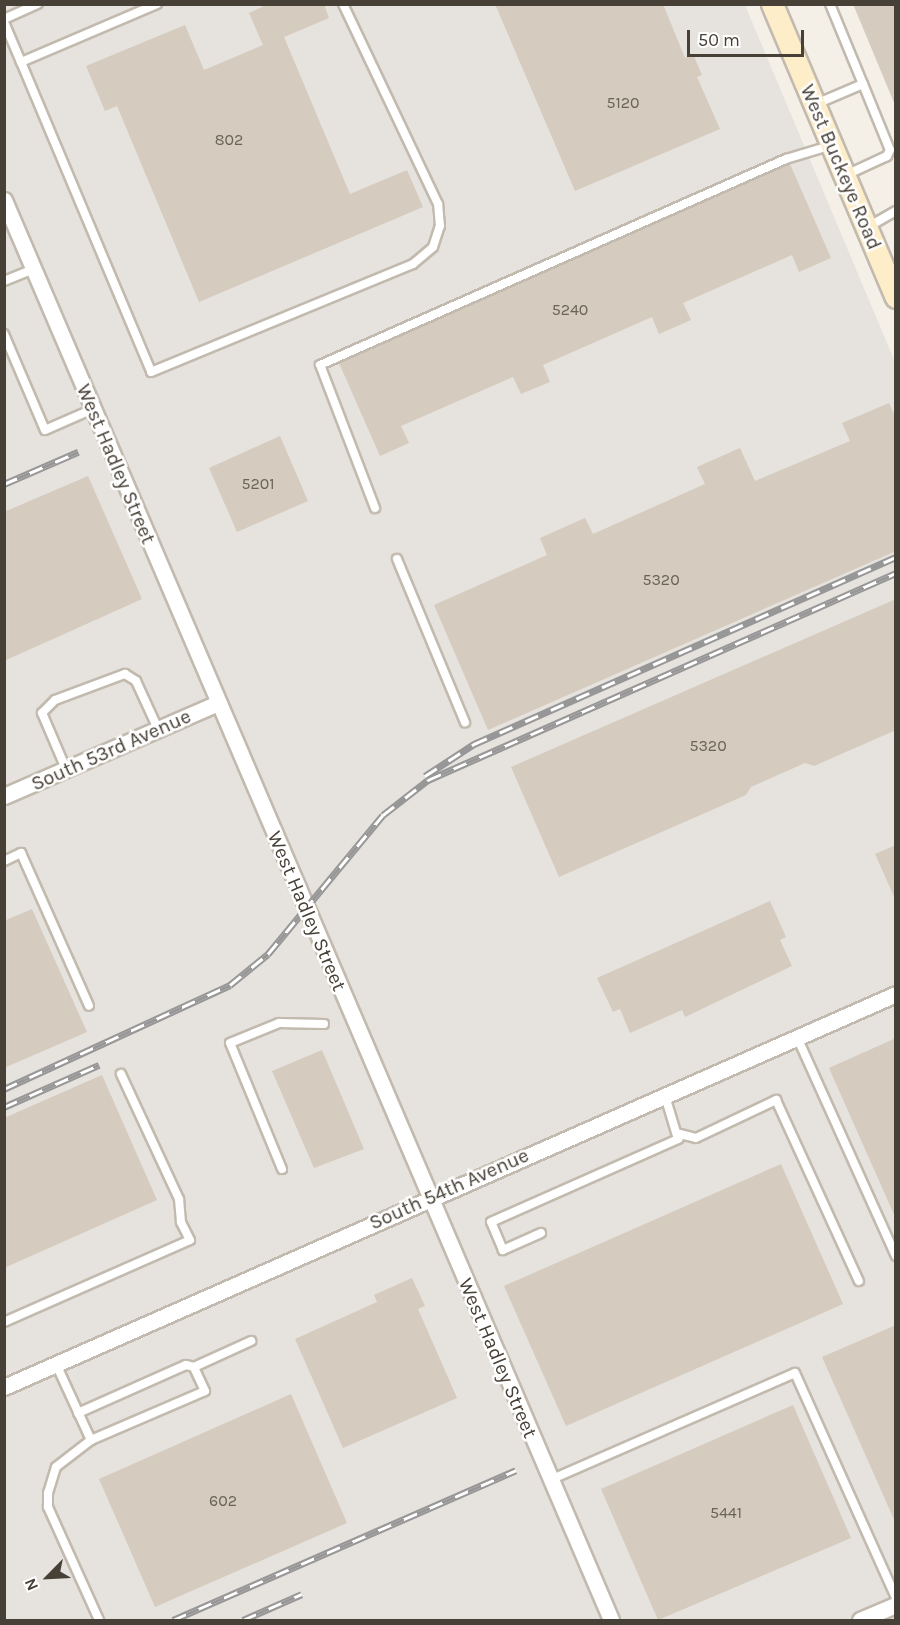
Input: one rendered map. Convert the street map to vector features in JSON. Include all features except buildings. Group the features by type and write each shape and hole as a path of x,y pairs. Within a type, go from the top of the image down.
{"main road":[{"name":"West Buckeye Road","path":"771,4 896,297"}],"street":[{"name":"West Hadley Street","path":"4,201 611,1620"},
{"name":"South 53rd Avenue","path":"4,796 218,703"},
{"name":"South 54th Avenue","path":"4,1387 896,994"},
{"path":"860,1620 896,1605"}],"lane":[{"path":"38,4 4,20 151,372 413,264 433,247 440,226 438,204 343,4"},
{"path":"21,62 157,4"},
{"path":"830,4 890,150 887,156 844,176"},
{"path":"814,105 863,84"},
{"path":"375,508 320,365 786,159 831,145"},
{"path":"866,228 896,211"},
{"path":"4,281 34,269"},
{"path":"4,334 45,430 93,409"},
{"path":"396,559 465,722"},
{"path":"66,769 42,713 55,700 125,674 136,681 158,729"},
{"path":"4,861 21,854 89,1006"},
{"path":"282,1169 230,1043 279,1023 324,1024"},
{"path":"797,1037 896,1256"},
{"path":"4,1322 190,1240 181,1222 179,1199 121,1074"},
{"path":"664,1095 680,1134"},
{"path":"680,1134 696,1138 776,1100 859,1281"},
{"path":"541,1233 504,1250 491,1222 674,1142 680,1134"},
{"path":"78,1413 186,1365 194,1367 251,1341"},
{"path":"56,1364 91,1440"},
{"path":"99,1620 48,1507 48,1493 56,1467 91,1440 205,1391 194,1367"},
{"path":"550,1480 795,1373 896,1598"}],"shaded area":[{"path":"5,5 745,5 895,362 895,1620 5,1620"}],"railway":[{"path":"4,484 78,452"},
{"path":"425,776 474,744 896,557"},
{"path":"4,1089 230,985 268,954 383,815 428,780 896,573"},
{"path":"4,1107 99,1065"},
{"path":"173,1620 516,1470"},
{"path":"243,1620 302,1594"}]}
